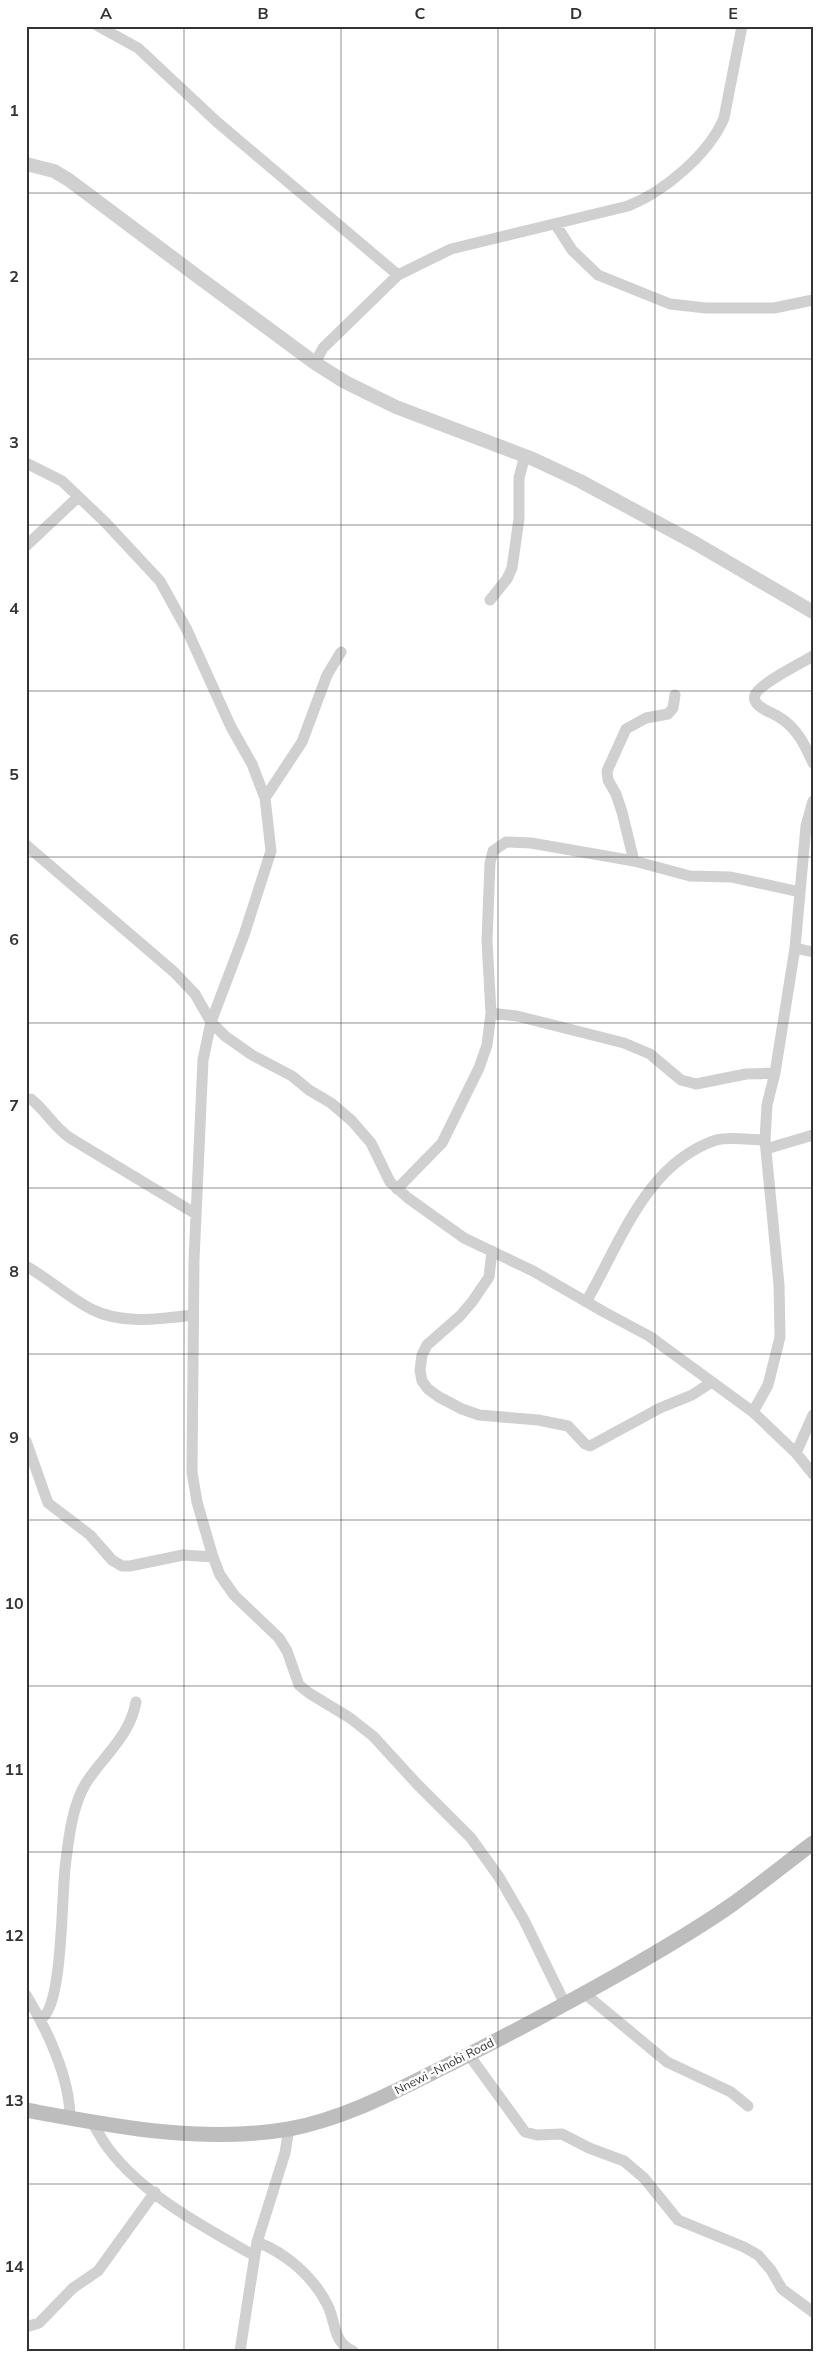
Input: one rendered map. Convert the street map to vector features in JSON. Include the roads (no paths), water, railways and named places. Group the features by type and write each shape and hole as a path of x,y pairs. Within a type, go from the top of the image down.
{"main road":[{"name":"Nnewi -Nnobi Road","path":"26,2110 92,2122 178,2134 227,2134 289,2129 324,2120 372,2102 468,2054 565,2004 678,1940 729,1907 813,1843"}],"street":[{"path":"98,26 138,48 217,122 398,275"},
{"path":"315,363 323,348 398,275 451,249 556,225 641,201 664,186 707,146 718,131 724,118 742,26"},
{"path":"26,164 54,171 69,180 315,363 352,386 396,407 525,455 580,481 813,612"},
{"path":"556,225 572,250 598,276 670,304 706,308 774,308 813,300"},
{"path":"490,600 512,568 519,519 519,478 525,455"},
{"path":"26,463 62,481 106,522 160,581 187,630 231,727 252,764 265,798 270,851 241,943 211,1022 203,1060 196,1214 192,1472 197,1502 213,1557 220,1575 234,1595 279,1638 287,1652 299,1685 350,1718 373,1736 418,1786 471,1838 499,1877 524,1920 565,2004"},
{"path":"26,546 78,497"},
{"path":"265,798 302,742 327,675 341,652"},
{"path":"813,656 762,686 755,694 754,700 760,707 780,717 792,727 802,739 813,763"},
{"path":"634,861 622,812 616,794 608,780 607,770 626,729 646,718 668,714 673,708 676,695"},
{"path":"754,1412 768,1385 780,1337 779,1285 766,1144 767,1105 775,1073 795,948 806,826 813,801"},
{"path":"397,1189 442,1143 479,1068 487,1045 491,1013 487,911 490,863 493,851 498,846 506,842 531,843 634,861 690,876 736,878 800,892"},
{"path":"26,845 174,972 195,994 211,1022 235,1044 292,1076 309,1090 332,1103 352,1121 371,1143 385,1174 397,1189 439,1222 464,1238 554,1282 586,1302 649,1336 754,1412 813,1474"},
{"path":"795,948 813,952"},
{"path":"491,1013 532,1019 624,1043 650,1054 681,1080 696,1084 746,1074 775,1073"},
{"path":"31,1099 42,1108 57,1129 196,1214"},
{"path":"586,1302 606,1267 624,1228 669,1168 700,1148 717,1140 766,1144 813,1135"},
{"path":"492,1251 489,1277 460,1316 433,1338 422,1355 420,1370 422,1381 428,1389 439,1397 479,1415 538,1420 568,1426 585,1444 590,1446 660,1408 692,1395 712,1382"},
{"path":"26,1266 91,1309 110,1317 140,1319 194,1315"},
{"path":"796,1454 813,1415"},
{"path":"26,1441 48,1503 90,1535 112,1560 122,1566 130,1566 183,1555 213,1557"},
{"path":"41,2020 50,2011 56,1987 65,1861 79,1796 94,1772 127,1729 133,1716 136,1702"},
{"path":"584,1993 667,2062 731,2092 748,2106"},
{"path":"26,1995 41,2020 70,2097 70,2118"},
{"path":"468,2054 525,2132 537,2135 562,2134 589,2148 624,2161 644,2178 678,2220 744,2247 758,2255 771,2270 782,2289 813,2312"},
{"path":"92,2122 107,2147 120,2163 155,2192 206,2228 255,2256"},
{"path":"240,2351 257,2242 285,2153 289,2129"},
{"path":"26,2327 38,2323 73,2288 98,2271 155,2192"},
{"path":"257,2242 271,2247 287,2258 310,2279 328,2306 338,2339 345,2348 353,2351"}]}
